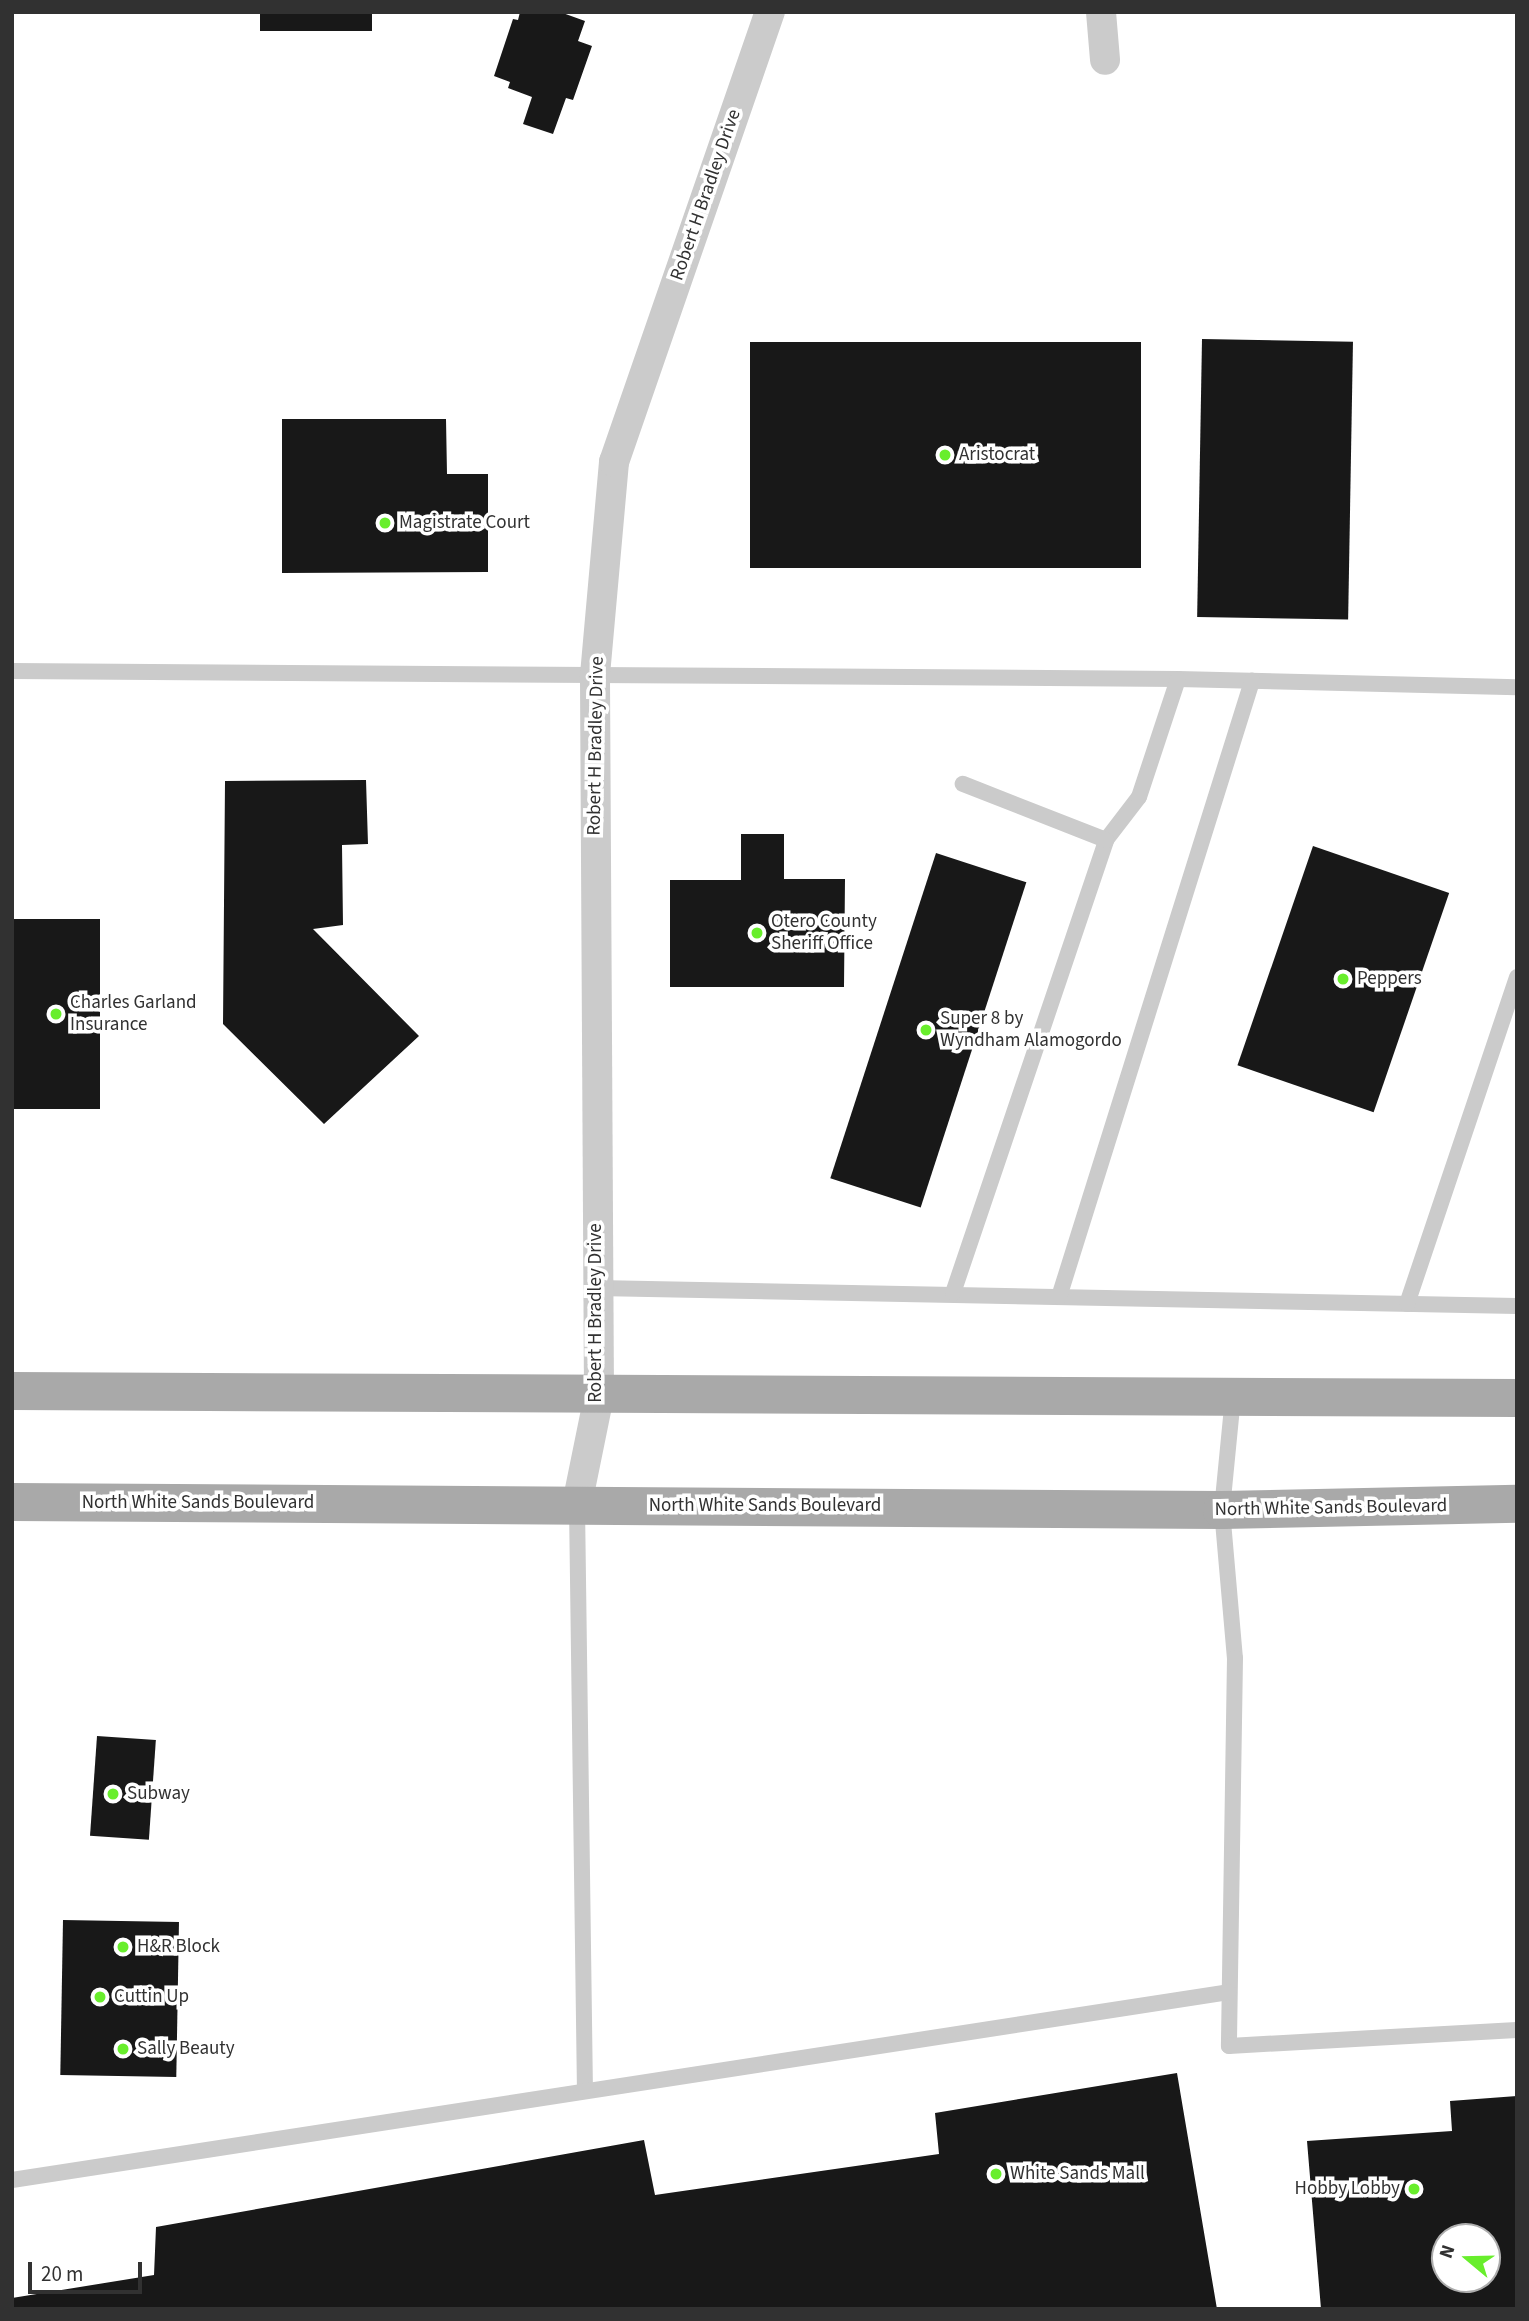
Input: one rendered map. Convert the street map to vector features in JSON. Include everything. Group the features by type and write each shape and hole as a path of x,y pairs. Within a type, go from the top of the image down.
{"main road":[{"path":"12,1391 599,1396 1234,1394 1517,1398"},
{"name":"North White Sands Boulevard","path":"12,1502 1222,1510 1517,1504"}],"street":[{"name":"Robert H Bradley Drive","path":"578,1504 599,1396 595,675 614,462 770,12"},
{"path":"1101,12 1105,61"}],"lane":[{"path":"12,671 1178,679 1517,687"},
{"path":"953,1293 1106,840 1139,796 1178,679"},
{"path":"1059,1297 1252,681"},
{"path":"962,784 1106,840"},
{"path":"1407,1304 1517,977"},
{"path":"597,1288 1517,1306"},
{"path":"1234,1394 1222,1510 1235,1658 1228,2046 1517,2030"},
{"path":"578,1504 585,2091"},
{"path":"12,2180 1228,1992"}],"building":[{"path":"260,12 372,12 372,31 260,31"},
{"path":"520,12 560,12 585,21 578,41 592,46 573,100 566,98 553,134 523,124 532,97 508,88 510,82 494,76 513,19 518,20"},
{"path":"1202,339 1353,342 1348,620 1197,617"},
{"name":"Aristocrat","path":"750,342 1141,342 1141,568 750,568"},
{"name":"Magistrate Court","path":"282,419 446,419 447,474 488,474 488,572 282,573"},
{"path":"366,780 368,844 342,845 343,925 313,929 419,1036 324,1124 223,1024 225,781"},
{"name":"Otero County Sheriff Office","path":"741,834 784,834 784,879 845,879 844,987 670,987 670,880 741,880"},
{"name":"Peppers","path":"1313,846 1449,893 1374,1112 1237,1065"},
{"name":"Super 8 by Wyndham Alamogordo","path":"936,853 1026,882 921,1208 830,1178"},
{"name":"Charles Garland Insurance","path":"12,919 100,919 100,1109 12,1109"},
{"path":"97,1736 156,1740 149,1840 90,1836"},
{"path":"63,1920 179,1922 176,2077 60,2075"},
{"name":"White Sands Mall","path":"1177,2073 1217,2309 12,2309 12,2298 154,2275 156,2227 644,2140 655,2195 939,2154 935,2113"},
{"name":"Hobby Lobby","path":"1517,2096 1517,2309 1321,2309 1307,2141 1452,2131 1450,2101"}],"place":[{"name":"Aristocrat","path":"945,455"},
{"name":"Magistrate Court","path":"385,523"},
{"name":"Otero County Sheriff Office","path":"757,933"},
{"name":"Peppers","path":"1343,979"},
{"name":"Charles Garland Insurance","path":"56,1014"},
{"name":"Super 8 by Wyndham Alamogordo","path":"926,1030"},
{"name":"Subway","path":"113,1794"},
{"name":"H&R Block","path":"123,1947"},
{"name":"Cuttin Up","path":"100,1997"},
{"name":"Sally Beauty","path":"123,2049"},
{"name":"White Sands Mall","path":"996,2174"},
{"name":"Hobby Lobby","path":"1414,2189"}]}
